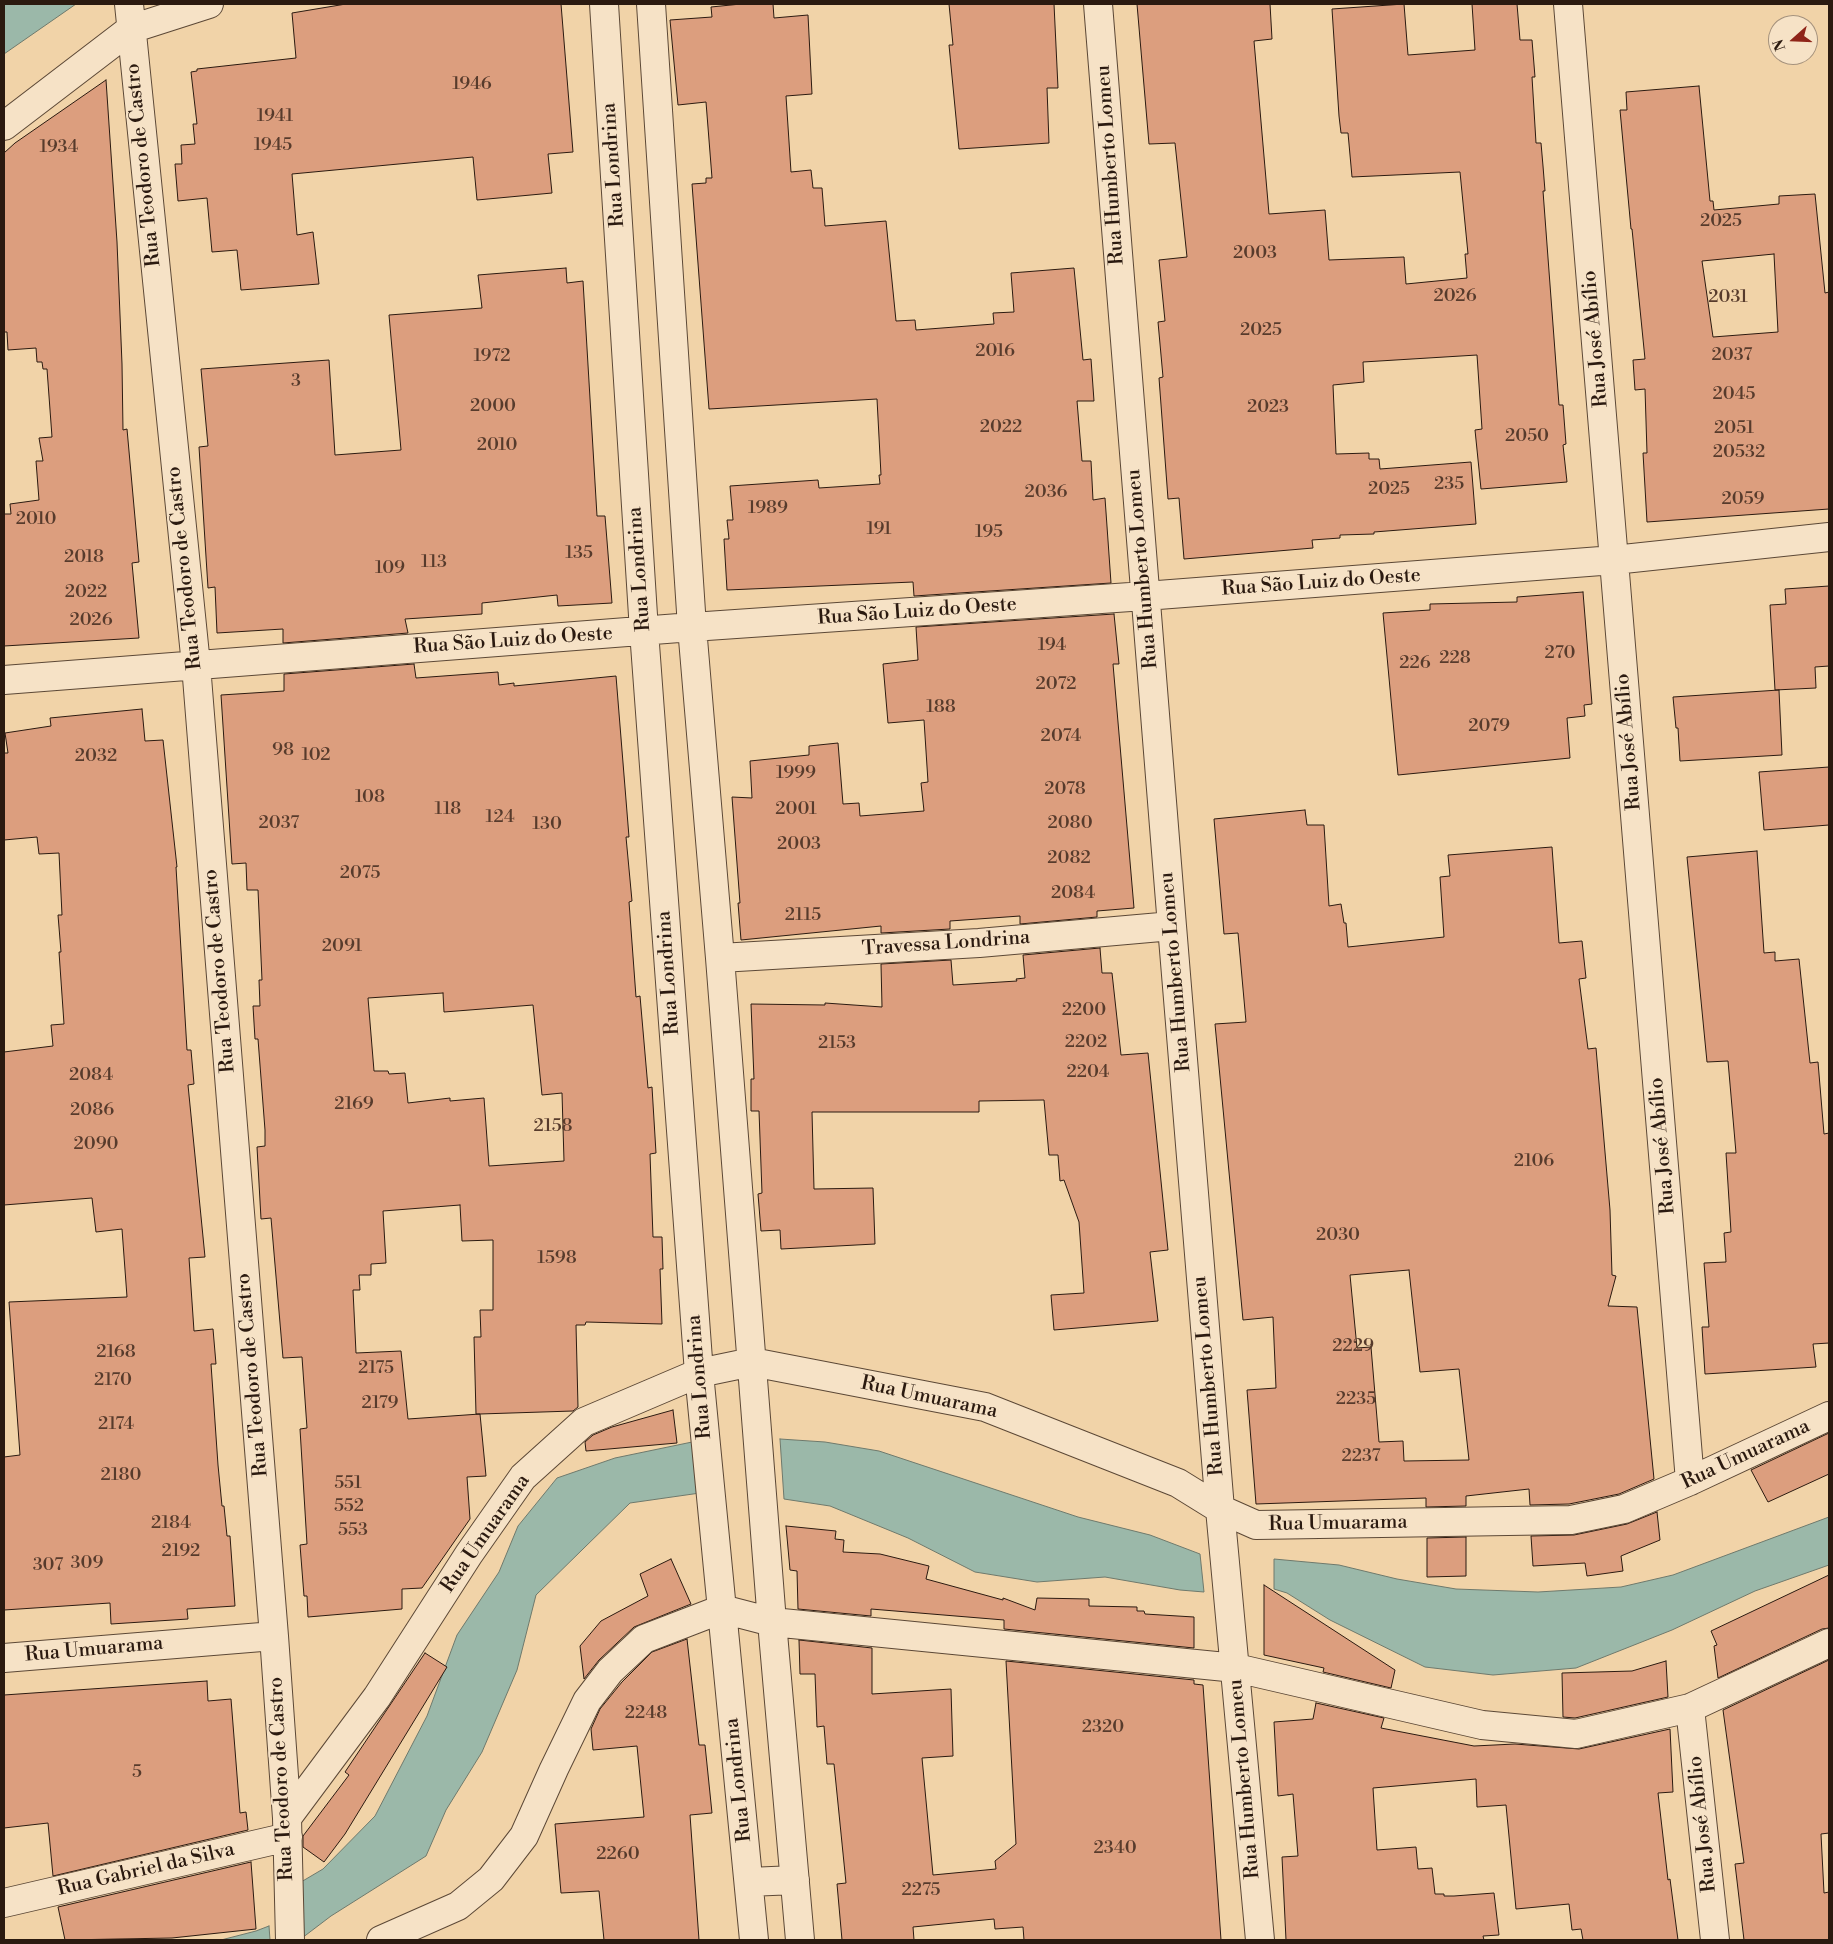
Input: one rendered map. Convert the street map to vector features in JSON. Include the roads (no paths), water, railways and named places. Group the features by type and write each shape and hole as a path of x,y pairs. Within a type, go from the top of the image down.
{"street":[{"path":"4,126 130,17 209,4"},
{"name":"Rua Londrina","path":"604,4 644,632 699,1373 754,1940"},
{"path":"651,4 692,627 772,1622 800,1940"},
{"name":"Rua Humberto Lomeu","path":"1098,4 1220,1509 1260,1940"},
{"name":"Rua José Abílio","path":"1568,4 1690,1481"},
{"name":"Rua Teodoro de Castro","path":"130,17 196,666 274,1636 288,1828 290,1940"},
{"name":"Rua São Luiz do Oeste","path":"4,680 692,627 1145,596 1614,560 1829,537"},
{"name":"Travessa Londrina","path":"720,958 979,943 1172,926"},
{"name":"Rua Umuarama","path":"288,1828 377,1697 469,1554 523,1477 584,1422 699,1373 752,1362 985,1407 1178,1483 1220,1509 1256,1525 1570,1520 1624,1509 1690,1481 1829,1416"},
{"path":"381,1940 458,1906 491,1879 524,1836 554,1769 588,1701 610,1671 644,1638 722,1609 772,1622 1236,1668 1482,1725 1576,1734 1690,1708 1829,1643"},
{"name":"Rua Umuarama","path":"4,1658 274,1636"},
{"name":"Rua José Abílio","path":"1690,1708 1715,1940"},
{"name":"Rua Gabriel da Silva","path":"4,1903 288,1828"},
{"path":"748,1882 795,1880"}]}
